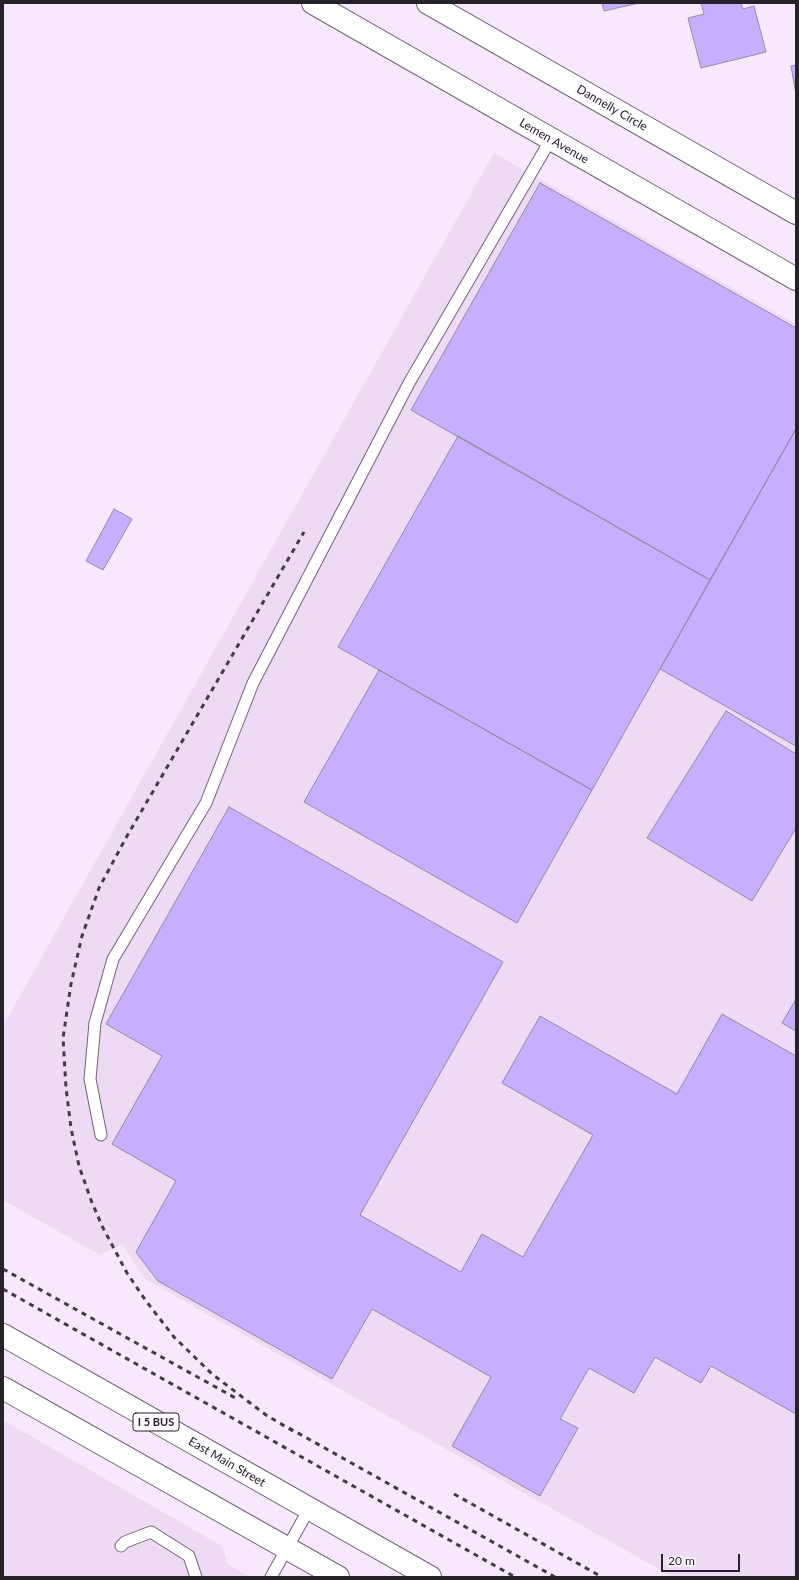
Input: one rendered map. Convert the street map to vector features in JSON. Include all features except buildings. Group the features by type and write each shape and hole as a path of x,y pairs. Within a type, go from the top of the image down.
{"street":[{"name":"Lemen Avenue","path":"313,3 339,9 551,139 796,279"},
{"name":"Dannelly Circle","path":"428,3 796,213"},
{"name":"East Main Street","path":"3,1335 430,1577"},
{"path":"3,1388 338,1577"}],"lane":[{"path":"101,1135 90,1079 95,1023 113,959 206,802 253,683 409,383 551,139"},
{"path":"271,1577 309,1508"},
{"path":"121,1546 125,1542 151,1532 190,1556 196,1577"}],"shaded area":[{"path":"494,153 796,324 796,1577 673,1577 145,1279 122,1244 100,1255 3,1200 3,1026"},
{"path":"3,1420 222,1546 228,1564 250,1577 3,1577"}],"railway":[{"path":"293,1431 266,1415 212,1374 174,1337 146,1301 127,1273 102,1226 79,1166 71,1128 66,1088 63,1038 71,984 82,936 99,888 127,836 304,532"},
{"path":"3,1269 239,1400"},
{"path":"3,1289 515,1577"},
{"path":"289,1428 555,1577"},
{"path":"454,1494 602,1577"}]}
